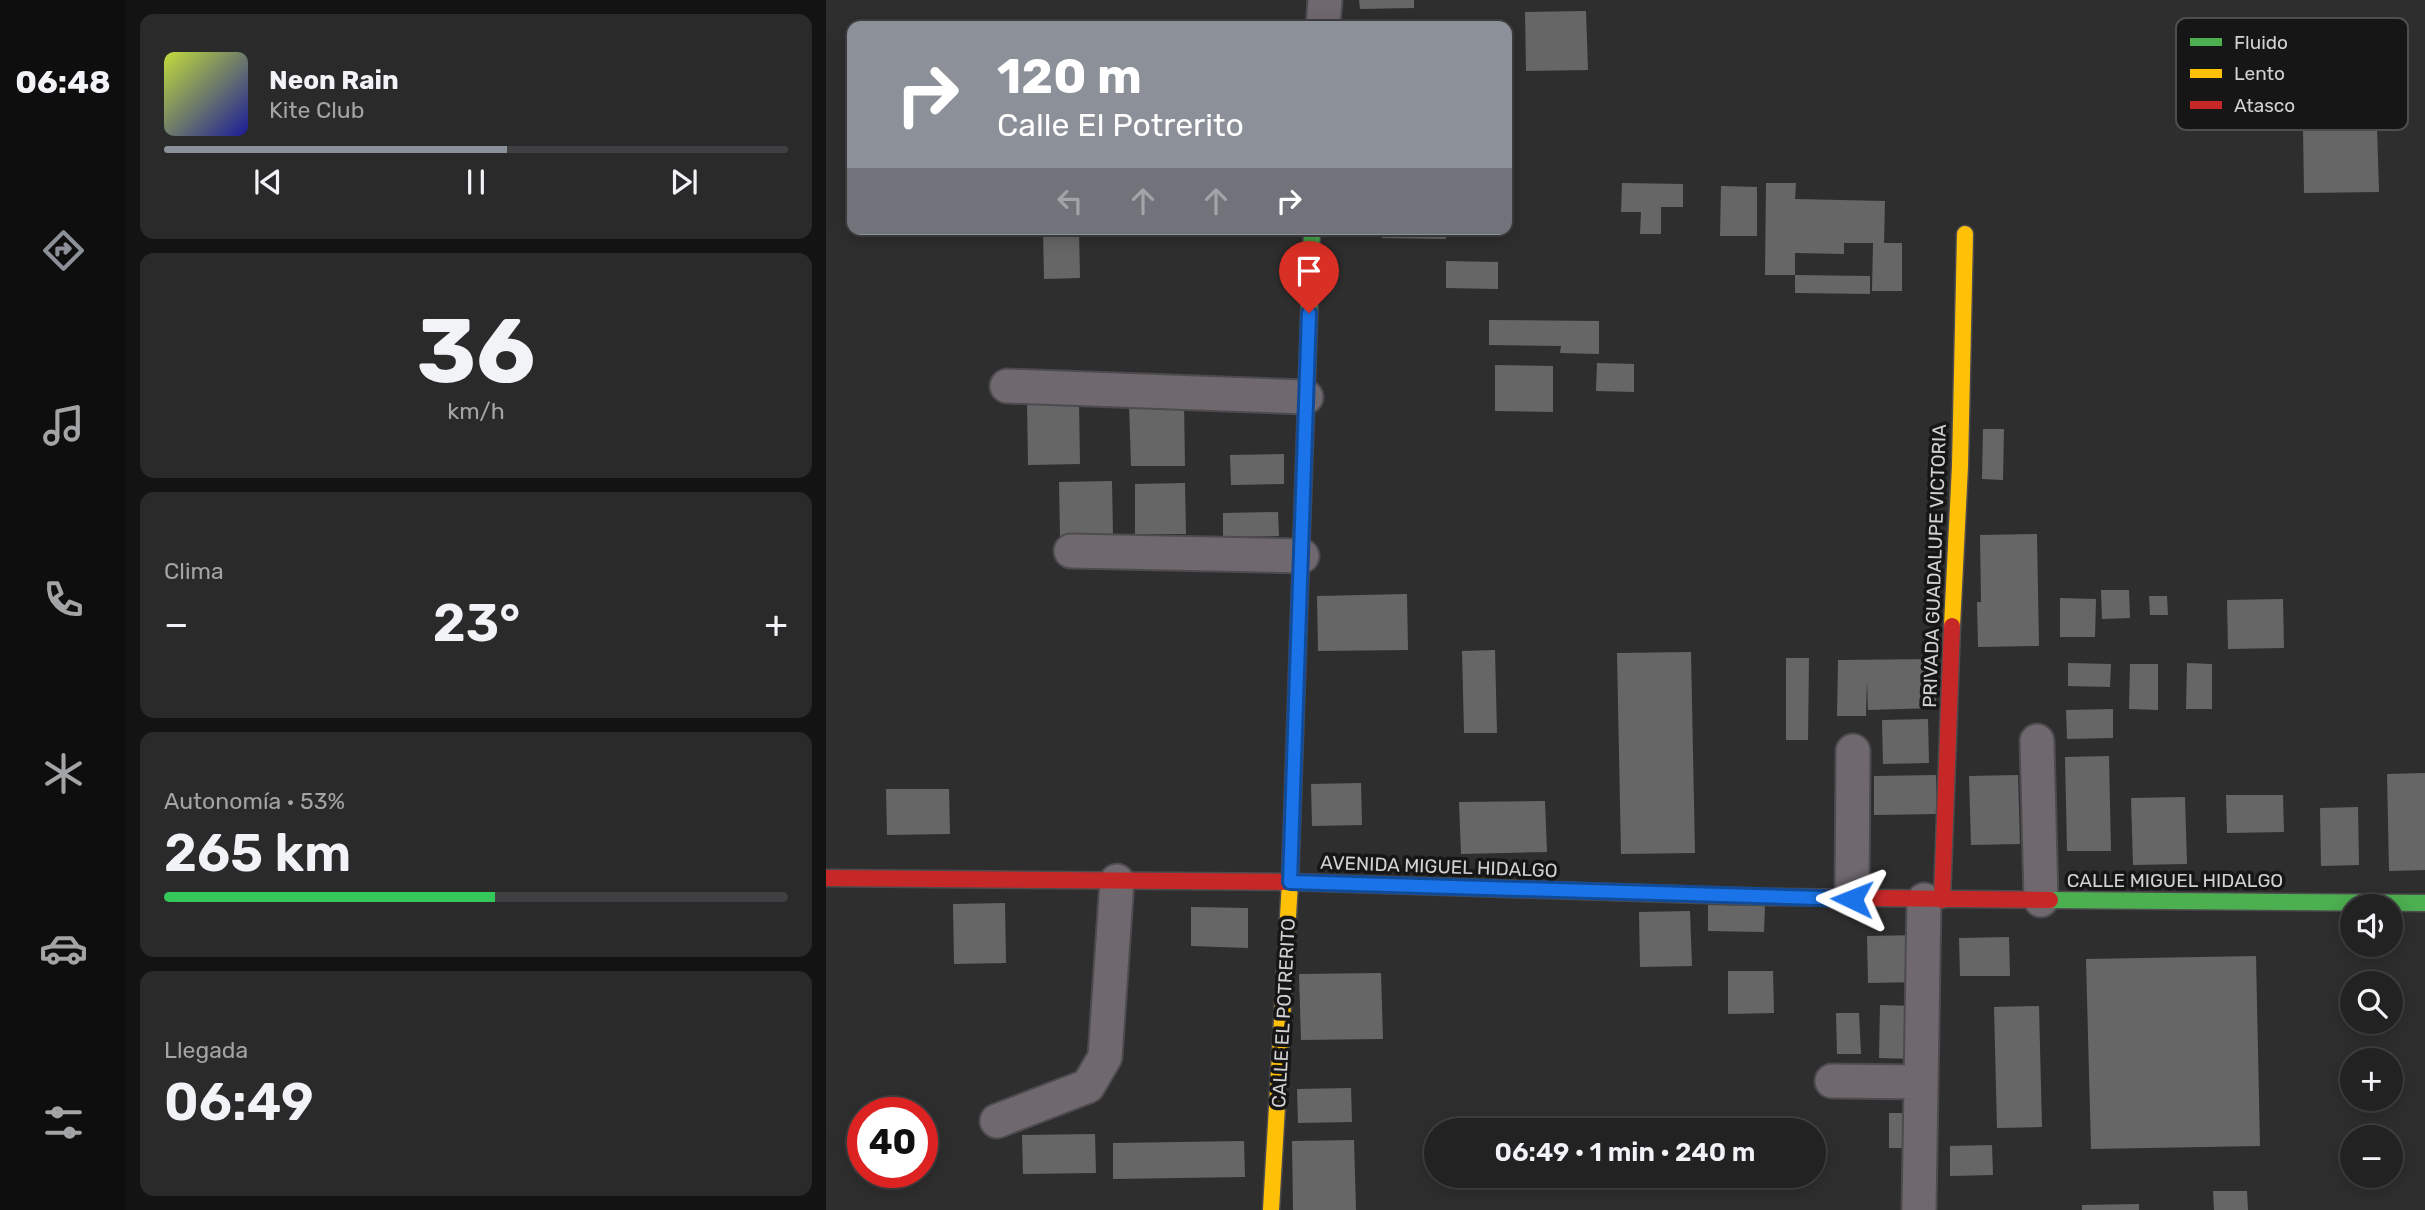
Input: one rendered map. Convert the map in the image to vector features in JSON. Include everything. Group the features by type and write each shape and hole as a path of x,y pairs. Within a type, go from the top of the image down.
{"street":[{"path":"1323,21 1325,0"},
{"name":"PRIVADA GUADALUPE VICTORIA","path":"1933,900 1946,761 1960,466 1965,234"},
{"name":"CALLE EL POTRERITO","path":"1271,1210 1290,882 1312,235"},
{"path":"1007,386 1306,397"},
{"path":"1072,551 1302,556"},
{"path":"2037,741 2041,900"},
{"path":"1852,899 1853,751"},
{"name":"AVENIDA MIGUEL HIDALGO","path":"826,878 1290,882 1933,900"},
{"path":"997,1121 1088,1086 1105,1058 1117,881"},
{"path":"1919,1210 1922,1082 1933,900"},
{"name":"CALLE MIGUEL HIDALGO","path":"1933,900 2425,903"},
{"path":"1832,1081 1922,1082"}],"building":[{"path":"1359,0 1414,0 1414,8 1360,9"},
{"path":"1586,11 1588,70 1526,71 1525,12"},
{"path":"2303,130 2377,130 2379,192 2304,193"},
{"path":"1622,183 1683,184 1683,207 1661,207 1661,234 1640,234 1641,212 1621,212"},
{"path":"1766,183 1796,183 1795,199 1885,201 1884,243 1902,243 1902,291 1872,291 1873,243 1844,243 1844,254 1795,253 1795,275 1765,275"},
{"path":"1721,186 1757,187 1757,236 1720,236"},
{"path":"1043,235 1079,235 1080,278 1044,279"},
{"path":"1382,235 1446,235 1446,239 1382,238"},
{"path":"1446,261 1498,262 1498,289 1446,288"},
{"path":"1795,275 1870,276 1870,294 1795,293"},
{"path":"1489,320 1599,321 1599,354 1560,353 1561,346 1489,345"},
{"path":"1597,363 1634,364 1634,392 1596,391"},
{"path":"1495,365 1553,366 1553,412 1495,411"},
{"path":"1079,400 1080,464 1028,465 1027,401"},
{"path":"1184,402 1185,466 1131,466 1129,403"},
{"path":"1983,429 2004,429 2003,480 1982,479"},
{"path":"1284,454 1284,484 1231,485 1230,455"},
{"path":"1112,481 1113,534 1060,536 1059,482"},
{"path":"1185,483 1186,534 1135,534 1135,484"},
{"path":"1278,512 1279,536 1223,537 1223,513"},
{"path":"2037,534 2039,646 1978,647 1977,602 1981,602 1980,535"},
{"path":"2101,590 2129,590 2130,618 2102,619"},
{"path":"1407,594 1408,650 1318,651 1317,596"},
{"path":"2149,596 2167,596 2168,615 2150,615"},
{"path":"2060,598 2096,599 2095,637 2060,637"},
{"path":"2283,599 2284,648 2228,649 2227,600"},
{"path":"1495,650 1497,733 1464,733 1462,651"},
{"path":"1691,652 1695,853 1621,854 1617,653"},
{"path":"1786,658 1809,658 1808,740 1786,740"},
{"path":"1935,659 1936,708 1868,710 1867,680 1866,716 1837,716 1838,660"},
{"path":"2068,663 2111,664 2110,687 2068,686"},
{"path":"2187,663 2212,664 2212,709 2186,709"},
{"path":"2130,664 2158,664 2158,710 2129,709"},
{"path":"2113,709 2113,738 2067,739 2066,710"},
{"path":"1928,719 1929,763 1883,764 1882,720"},
{"path":"2109,756 2111,851 2067,851 2065,757"},
{"path":"2425,773 2425,870 2389,871 2387,774"},
{"path":"1936,775 1937,814 1874,815 1874,776"},
{"path":"2018,775 2020,844 1971,845 1969,776"},
{"path":"1361,783 1362,825 1312,826 1311,784"},
{"path":"886,789 949,789 950,834 887,835"},
{"path":"2226,795 2283,795 2284,832 2227,833"},
{"path":"2185,797 2187,864 2133,865 2131,798"},
{"path":"1545,801 1547,852 1461,854 1459,802"},
{"path":"2358,807 2359,865 2321,866 2320,808"},
{"path":"1005,903 1006,963 954,964 953,904"},
{"path":"1708,905 1765,906 1764,932 1708,931"},
{"path":"1191,907 1248,908 1248,948 1191,946"},
{"path":"1690,911 1692,966 1640,967 1639,912"},
{"path":"1920,935 1921,982 1868,983 1867,936"},
{"path":"2009,937 2010,976 1960,976 1959,938"},
{"path":"2256,956 2260,1146 2091,1149 2086,959"},
{"path":"1728,971 1773,971 1774,1013 1728,1014"},
{"path":"1381,973 1383,1039 1301,1040 1299,974"},
{"path":"1880,1005 1914,1006 1913,1059 1879,1058"},
{"path":"2039,1006 2042,1127 1997,1128 1994,1007"},
{"path":"1836,1013 1859,1013 1861,1054 1837,1054"},
{"path":"1351,1088 1352,1122 1298,1123 1297,1089"},
{"path":"1889,1113 1912,1113 1911,1148 1889,1148"},
{"path":"1095,1134 1096,1173 1023,1174 1022,1135"},
{"path":"1354,1140 1356,1210 1293,1210 1292,1141"},
{"path":"1244,1141 1245,1177 1113,1179 1113,1143"},
{"path":"1992,1145 1993,1175 1950,1176 1950,1146"},
{"path":"2213,1191 2247,1191 2248,1210 2214,1210"},
{"path":"2139,1204 2139,1210 2082,1210 2082,1205"}],"traffic: fast":[{"path":"1298,644 1312,235"},
{"path":"2050,900 2425,903"}],"traffic: slow":[{"path":"1952,626 1960,466 1965,234"},
{"path":"1271,1210 1290,882 1298,644"},
{"path":"1386,885 1770,897"}],"traffic: jam":[{"path":"1942,900 1952,626"},
{"path":"826,878 1386,885"},
{"path":"1770,897 2050,900"}],"route":[{"path":"1309,313 1290,882 1852,899"}]}
